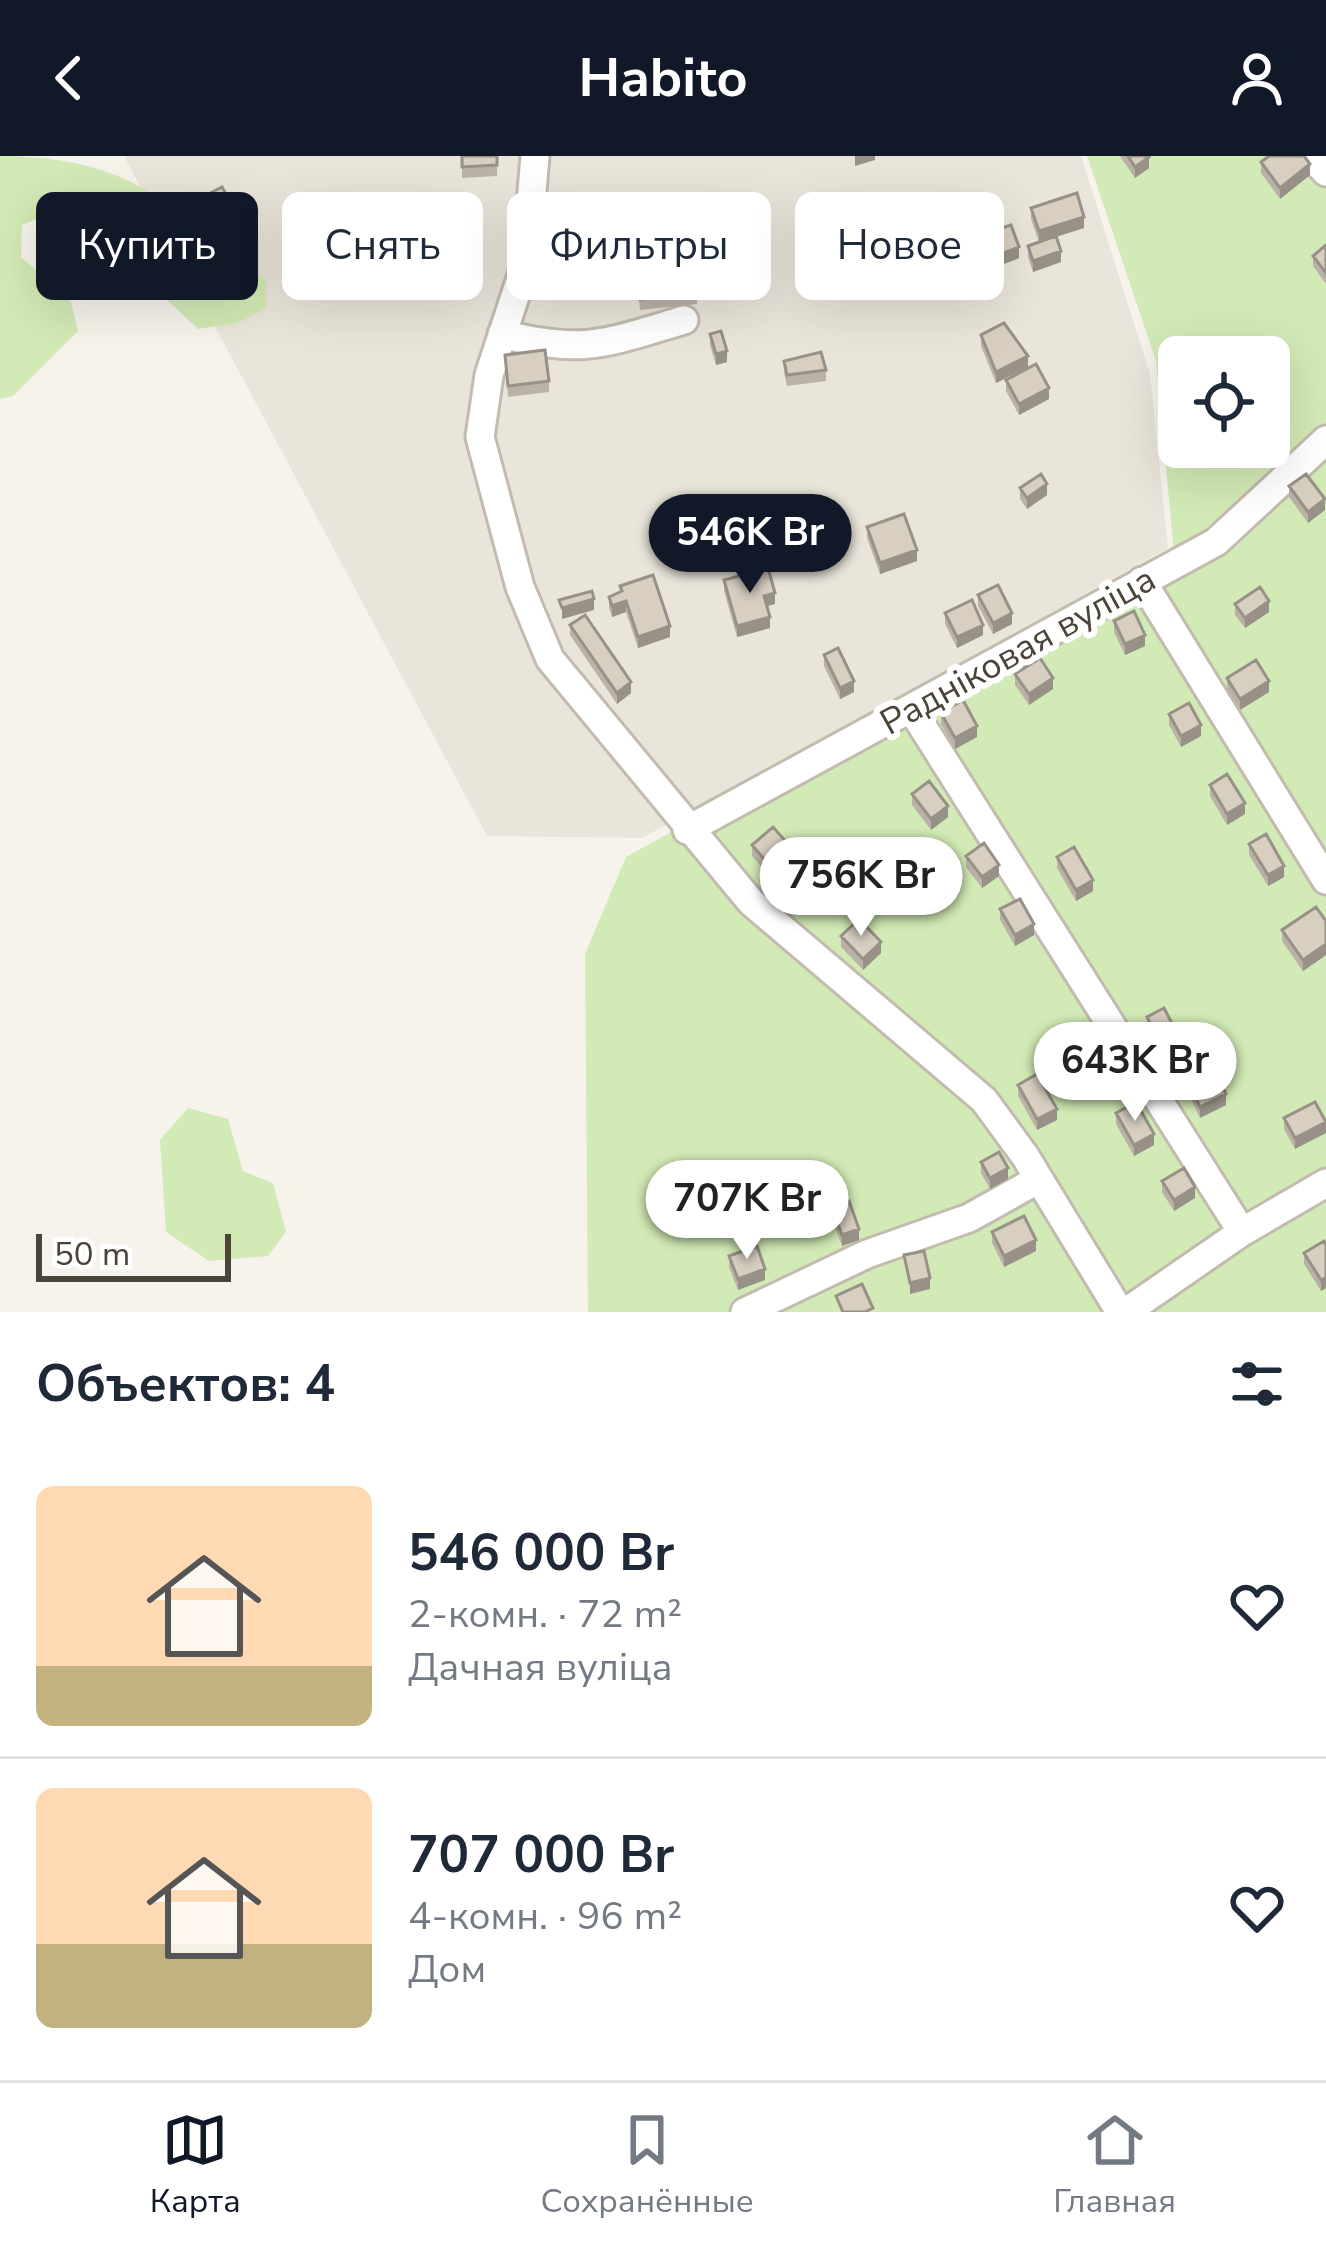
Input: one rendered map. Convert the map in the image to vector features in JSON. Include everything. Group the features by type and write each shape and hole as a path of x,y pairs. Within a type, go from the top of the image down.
{"street":[{"path":"535,156 526,263 489,375 480,437 520,587 550,658 687,830 751,902 984,1100 1123,1312 1242,1232 1322,1193"},
{"path":"1311,156 1326,172"},
{"path":"502,334 559,348 603,344 684,320"},
{"name":"Радніковая вуліца","path":"687,830 1216,542 1326,440"},
{"path":"1142,581 1326,880"},
{"path":"912,710 1242,1232"},
{"path":"745,1312 867,1254 969,1218 1039,1179"}],"shaded area":[{"path":"124,156 1081,156 1150,374 1168,548 642,838 487,836 201,300 258,300 258,192 143,192"}],"green space":[{"path":"0,156 85,165 147,192 36,192 36,220 22,225 21,257 36,270 36,300 69,300 78,331 13,396 0,399"},
{"path":"1087,156 1326,156 1326,1312 588,1312 585,954 626,857 1174,553 1166,468 1290,468 1290,336 1158,336 1158,382 1156,361"},
{"path":"258,273 266,280 266,308 237,323 198,329 167,300 258,300"},
{"path":"188,1108 228,1119 243,1171 273,1183 286,1232 268,1256 209,1261 166,1232 160,1140"}],"building":[{"path":"462,156 497,156 497,165 462,167"},
{"path":"1128,156 1148,156 1149,157 1135,167"},
{"path":"1269,156 1304,156 1310,164 1280,188 1261,162"},
{"path":"1077,193 1084,217 1039,231 1031,208"},
{"path":"1011,225 1019,247 1004,253 1004,228"},
{"path":"1056,236 1061,251 1033,261 1028,246"},
{"path":"1326,245 1326,273 1313,256"},
{"path":"1004,323 1028,356 996,372 981,335"},
{"path":"721,331 727,351 716,354 710,334"},
{"path":"545,350 549,381 508,386 505,355"},
{"path":"821,352 826,370 787,375 784,361"},
{"path":"1036,364 1049,388 1019,404 1006,380"},
{"path":"1041,474 1047,484 1027,498 1020,488"},
{"path":"1306,474 1325,499 1308,512 1289,486"},
{"path":"904,514 917,550 880,563 867,527"},
{"path":"768,568 775,593 764,596 770,617 737,626 724,580"},
{"path":"653,575 670,626 638,637 626,601 612,606 609,597 622,591 620,586"},
{"path":"998,585 1012,613 993,623 978,595"},
{"path":"1260,587 1269,601 1245,618 1235,604"},
{"path":"592,591 594,599 562,608 559,600"},
{"path":"972,600 983,625 957,637 945,613"},
{"path":"1134,611 1145,635 1125,644 1114,621"},
{"path":"585,615 631,682 617,693 570,625"},
{"path":"838,648 854,681 840,688 824,655"},
{"path":"1040,658 1053,678 1029,694 1015,674"},
{"path":"1256,660 1269,681 1240,699 1227,678"},
{"path":"963,700 977,726 955,738 941,713"},
{"path":"1189,703 1201,725 1181,736 1169,714"},
{"path":"1227,774 1245,803 1227,814 1210,785"},
{"path":"929,781 948,806 931,819 912,794"},
{"path":"773,827 795,852 774,871 752,845"},
{"path":"1266,834 1284,866 1268,875 1249,844"},
{"path":"984,843 999,865 982,877 966,856"},
{"path":"1074,847 1093,880 1076,890 1057,857"},
{"path":"1020,899 1034,924 1015,935 1000,909"},
{"path":"1316,907 1326,921 1326,944 1303,960 1282,930"},
{"path":"859,919 881,942 863,959 841,936"},
{"path":"1164,1008 1178,1035 1161,1045 1147,1017"},
{"path":"1213,1065 1226,1094 1200,1107 1186,1077"},
{"path":"1037,1074 1057,1109 1037,1119 1018,1085"},
{"path":"1136,1102 1154,1134 1134,1145 1116,1113"},
{"path":"1315,1102 1326,1122 1295,1138 1284,1118"},
{"path":"999,1152 1008,1168 990,1178 981,1162"},
{"path":"1184,1168 1195,1187 1174,1200 1162,1181"},
{"path":"849,1201 859,1229 842,1235 832,1208"},
{"path":"1024,1216 1036,1240 1004,1256 992,1232"},
{"path":"1324,1241 1326,1277 1321,1280 1304,1253"},
{"path":"757,1246 765,1269 738,1279 729,1256"},
{"path":"924,1251 930,1278 910,1283 904,1255"},
{"path":"862,1284 873,1308 843,1312 836,1296"}]}
